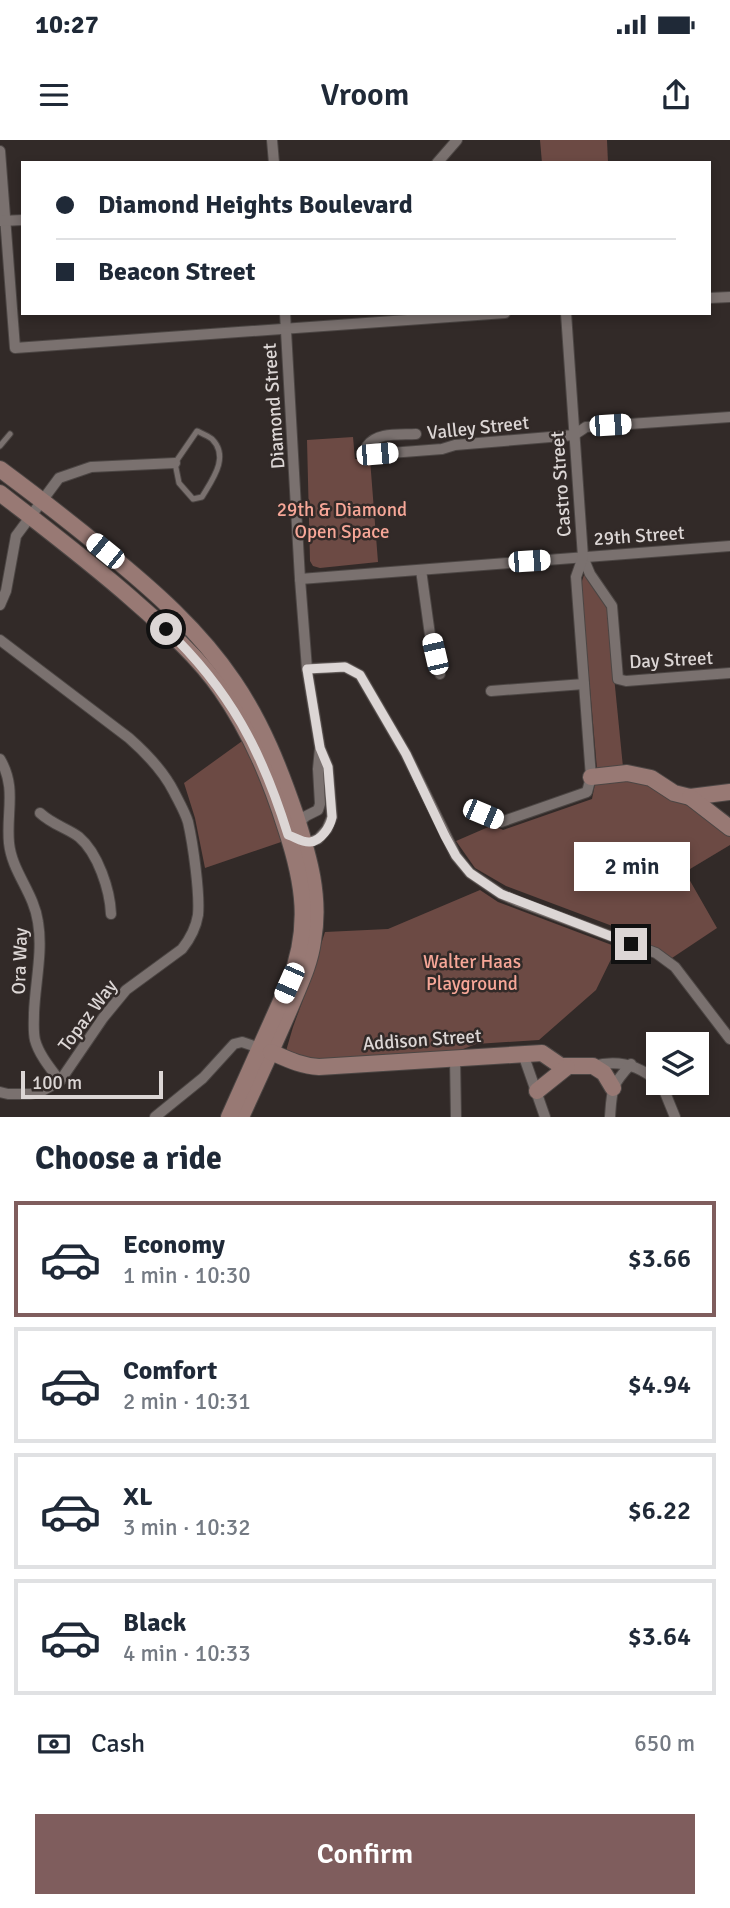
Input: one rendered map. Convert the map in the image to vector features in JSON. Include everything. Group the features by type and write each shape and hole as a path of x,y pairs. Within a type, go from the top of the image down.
{"main road":[{"path":"0,469 160,597 195,632 234,681 264,733 278,766 312,875 316,901 313,941 306,972 229,1117"},
{"path":"0,494 89,563 183,645 209,675 242,723 297,833"},
{"path":"591,777 627,773 651,778 674,793 690,797 730,792"},
{"path":"690,797 730,828"},
{"path":"242,1117 265,1050"},
{"name":"Addison Street","path":"265,1050 295,1063 319,1067 542,1052 567,1068"},
{"path":"537,1091 567,1068 593,1066 604,1073 613,1088"}],"street":[{"path":"272,140 274,161"},
{"path":"439,161 457,140"},
{"path":"0,151 3,221 15,348 476,315"},
{"path":"3,221 21,220"},
{"path":"711,298 730,297"},
{"name":"Diamond Street","path":"285,315 307,669 320,748 328,767 332,817 327,829 318,839 310,842 297,833 306,816 318,810 320,804 320,748"},
{"name":"Castro Street","path":"566,315 583,557 576,577 591,777"},
{"name":"Valley Street","path":"416,434 378,437 372,439 367,446 377,454 442,449 455,445 574,435 586,427 730,417"},
{"path":"0,605 6,591 16,536 59,478 91,467 176,463"},
{"name":"29th Street","path":"300,579 730,546"},
{"name":"Day Street","path":"583,557 590,574 612,606 618,679 626,681 730,673"},
{"path":"421,570 430,635 440,674"},
{"name":"Topaz Way","path":"0,640 129,738 154,763 173,789 187,819 197,882 198,913 189,941 126,990 103,1018 60,1081 31,1094 0,1092"},
{"path":"307,669 345,667 360,675 406,754 456,856 470,873 509,898 656,953 675,967 730,1039"},
{"path":"491,691 584,684"},
{"name":"Ora Way","path":"0,759 10,787 10,854 36,910 39,925 34,1032 41,1054 60,1081"},
{"path":"483,814 502,822 587,792 591,777"},
{"path":"40,813 51,823 79,838 96,860 110,897 111,914"},
{"path":"155,1117 203,1078 234,1044 242,1042 265,1050"},
{"path":"523,1054 545,1117"},
{"path":"455,1058 456,1117"},
{"path":"593,1066 607,1062 631,1065 646,1073"},
{"path":"610,1117 616,1080 631,1065"},
{"path":"666,1095 676,1117"}],"lane":[{"path":"197,430 213,440 221,464 202,497 193,499 179,484 176,463 197,430"},
{"path":"0,446 10,434"}],"green space":[{"path":"540,140 607,140 608,161 542,161"},
{"name":"29th & Diamond Open Space","path":"353,437 355,459 370,459 378,562 320,568 313,566 310,561 307,440"},
{"path":"585,572 607,606 623,767 597,769 581,584"},
{"path":"245,739 284,841 205,868 195,818 184,783"},
{"path":"625,778 648,784 670,800 690,797 730,833 730,845 685,872 717,928 672,958 623,930 506,886 475,868 456,841 493,825 503,830 592,799 595,784"},
{"name":"Walter Haas Playground","path":"480,890 498,902 617,947 596,990 539,1040 476,1044 453,1053 318,1062 286,1051 325,932 388,929"}],"route":[{"path":"166,629 209,675 242,723 266,771 288,835 304,842 314,841 331,823 328,767 320,748 307,669 345,667 354,670 365,683 406,754 456,856 470,873 501,894 631,944"}]}
